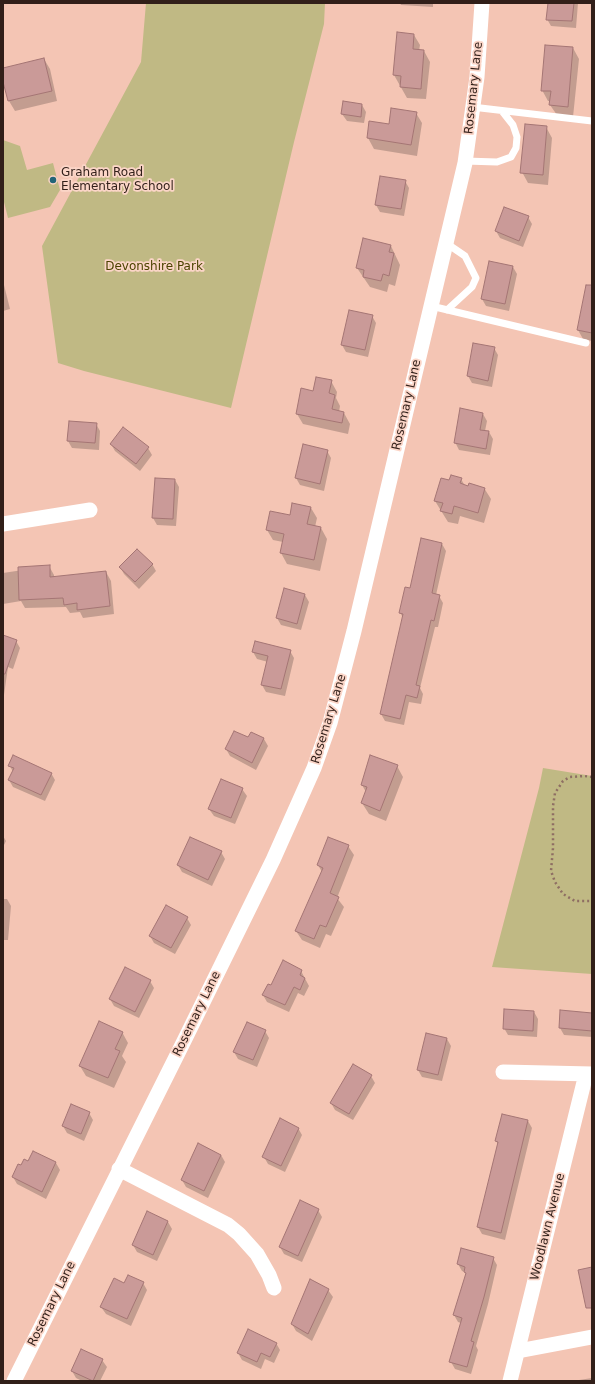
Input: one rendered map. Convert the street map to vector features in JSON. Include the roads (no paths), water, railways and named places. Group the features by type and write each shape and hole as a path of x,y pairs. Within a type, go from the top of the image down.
{"street":[{"name":"Rosemary Lane","path":"14,1381 272,860 314,768 330,723 354,631 465,161 477,76 482,3"},
{"path":"3,524 90,510"},
{"path":"503,1072 589,1074"},
{"name":"Woodlawn Avenue","path":"510,1381 589,1074"},
{"path":"119,1169 228,1225 239,1234 257,1254 269,1275 274,1288"},
{"path":"518,1351 592,1337"}],"lane":[{"path":"472,107 592,121"},
{"path":"465,161 496,162 511,156 516,148 517,137 514,125 502,111"},
{"path":"446,243 465,256 476,278 472,287 447,310"},
{"path":"431,306 586,343"}],"place":[{"name":"Graham Road Elementary School","path":"53,180"}],"park label":[{"name":"Devonshire Park","path":"154,267"}]}
